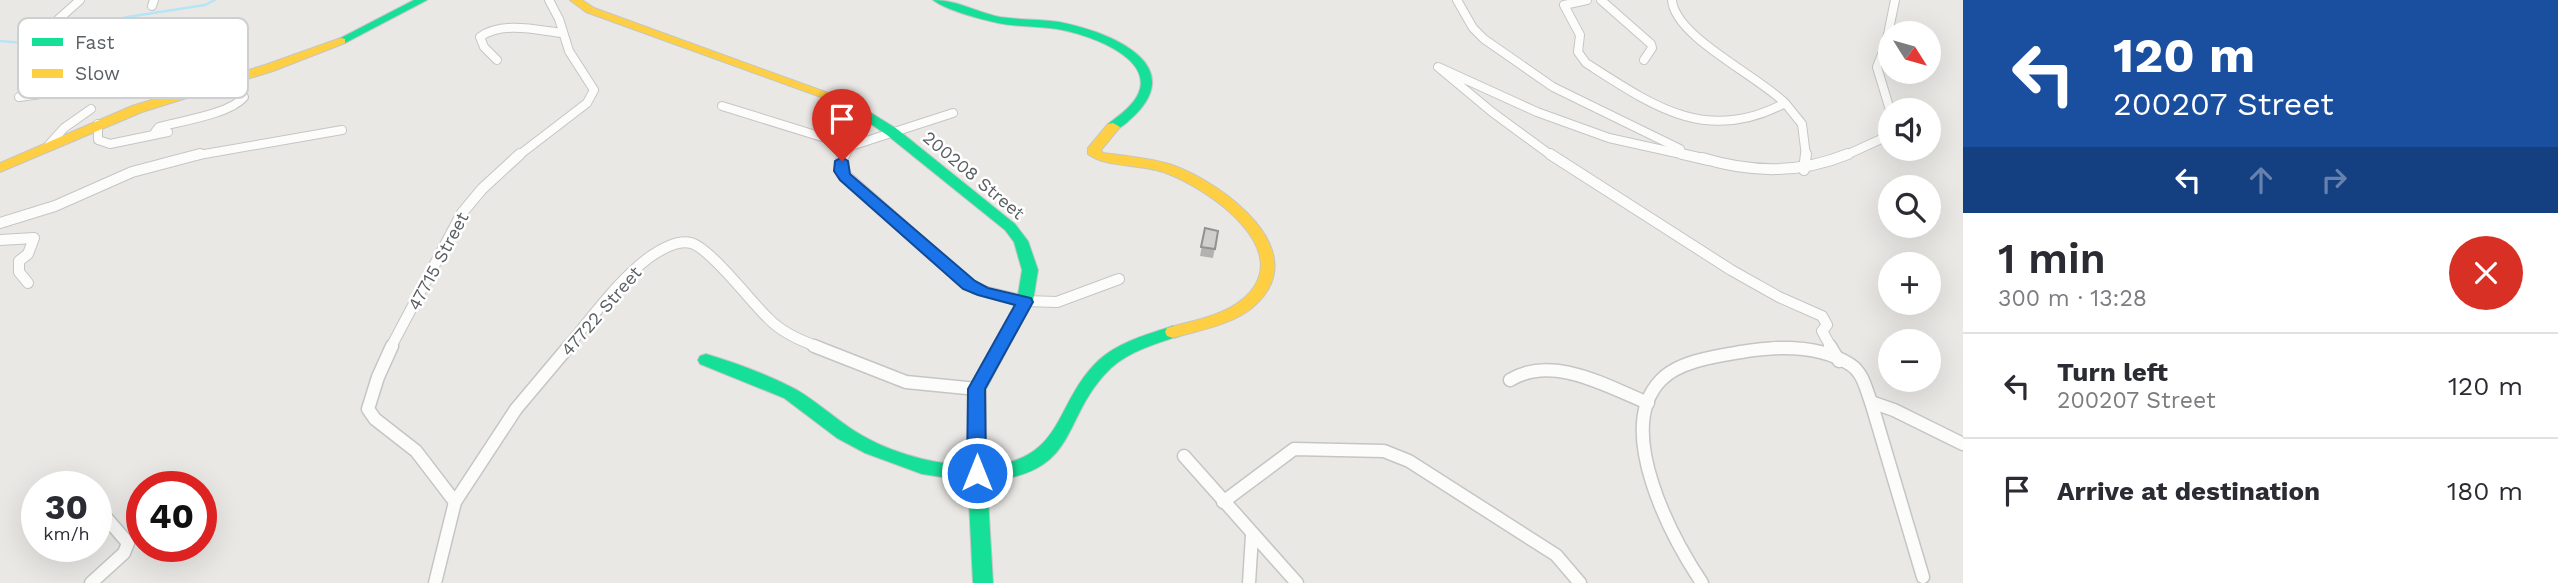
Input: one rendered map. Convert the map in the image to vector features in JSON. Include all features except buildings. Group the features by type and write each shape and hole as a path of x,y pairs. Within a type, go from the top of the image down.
{"street":[{"path":"60,18 80,0"},
{"path":"248,74 340,42 422,0"},
{"name":"200208 Street","path":"575,0 590,10 670,40 819,88 858,107 1010,227 1021,241 1030,270 1025,302 977,389 977,473 983,583"},
{"path":"706,360 791,394 836,428 905,464 944,472 977,473 1014,469 1044,457 1058,442 1093,375 1115,354 1172,332 1234,313 1248,304 1265,282 1268,263 1262,239 1238,214 1191,178 1164,167 1098,156 1093,151 1096,144 1122,122 1142,97 1148,84 1145,68 1133,56 1082,31 1056,24 999,20 938,0"},
{"path":"1457,0 1473,28 1484,39 1553,87 1646,135 1708,160"},
{"path":"1587,0 1565,1 1566,10 1580,34 1576,47 1582,59 1679,114 1727,125 1754,117 1784,103"},
{"path":"1601,0 1651,44 1652,48 1644,60"},
{"path":"1672,0 1670,6 1675,15 1695,37 1756,78 1797,113 1807,139 1808,153 1804,170"},
{"path":"1886,98 1877,67 1886,44 1895,0"},
{"name":"47715 Street","path":"455,502 428,471 414,448 370,414 370,401 439,253 462,212 502,172 587,103 594,93 569,51 551,1"},
{"path":"497,60 484,47 480,37 487,31 520,29 562,33"},
{"path":"1878,141 1858,152 1804,170 1766,171 1609,138 1538,112 1437,67 1526,137 1651,222 1779,297 1822,317 1827,325 1822,331 1837,355 1861,373 1923,578"},
{"path":"0,168 98,124 175,98"},
{"path":"98,124 96,130 99,140 110,144 168,132 164,129 155,132 159,127 215,112 243,98"},
{"path":"722,106 851,146 953,113"},
{"path":"47,147 64,128 90,109"},
{"path":"0,223 55,206 132,172 216,150 342,131"},
{"path":"851,146 842,161 841,171 845,177 969,285 984,292 1025,302 1057,302 1119,279"},
{"path":"0,240 34,238 28,254 19,261 19,272 28,283"},
{"name":"47722 Street","path":"435,583 455,502 516,409 618,287 646,260 670,245 683,243 697,246 707,253 770,320 809,345 906,382 977,389"},
{"path":"1702,583 1660,508 1644,436 1648,403 1662,379 1688,366 1726,356 1788,347 1837,355"},
{"path":"1510,380 1520,370 1551,368 1648,403"},
{"path":"1871,402 1894,410 1963,444"},
{"path":"1223,502 1294,449 1384,451 1399,455 1556,555 1580,583"},
{"path":"1184,456 1297,583"},
{"path":"91,583 124,553 128,543 112,524"},
{"path":"1249,583 1252,535"}],"waterway":[{"path":"123,18 205,5 215,0"},
{"path":"0,41 18,43"}],"traffic: fast":[{"path":"341,41 422,0"},
{"path":"938,0 1000,20 1071,28 1100,38 1129,54 1140,63 1146,74 1147,86 1138,104 1113,127"},
{"path":"847,102 892,132 1010,227 1021,241 1030,270 1025,301 977,389 977,473 983,583"},
{"path":"706,360 790,394 843,433 871,448 922,466 978,474 1004,472 1028,465 1048,451 1064,430 1095,375 1105,365 1126,349 1173,332"}],"traffic: slow":[{"path":"575,0 590,10 847,102"},
{"path":"248,75 341,41"},
{"path":"0,168 137,109 172,98"},
{"path":"1113,127 1093,151 1099,156 1158,165 1195,181 1235,209 1252,227 1264,246 1269,266 1265,285 1248,303 1222,317 1173,332"}],"route":[{"path":"842,161 841,171 845,177 969,285 984,292 1025,302 977,389 977,473"}]}
